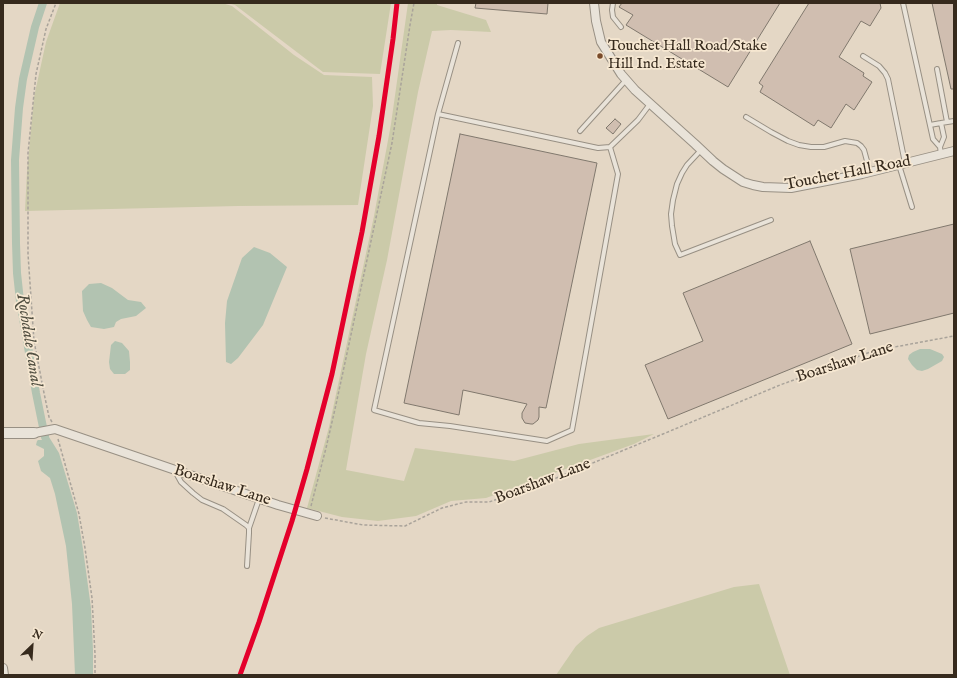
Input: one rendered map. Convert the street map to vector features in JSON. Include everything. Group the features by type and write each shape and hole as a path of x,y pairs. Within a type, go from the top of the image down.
{"street":[{"name":"Touchet Hall Road","path":"594,3 596,21 601,42 621,74 635,90 713,161 743,182 763,187 791,188 870,172 902,164 941,151 954,151"},
{"path":"3,433 34,433 53,429"},
{"name":"Boarshaw Lane","path":"53,429 278,505 313,515"},
{"path":"3,668 4,675"}],"lane":[{"path":"613,3 613,16 621,27"},
{"path":"903,3 933,139 941,151"},
{"path":"458,43 438,114 374,410 419,423 450,426 548,441 572,430 618,174 610,147"},
{"path":"863,56 879,66 888,79 902,164 912,207"},
{"path":"937,69 947,122"},
{"path":"580,131 626,80"},
{"path":"438,114 598,148 610,147 638,120 650,104"},
{"path":"746,117 788,141 800,145 824,147 845,140 857,143 864,150 870,172"},
{"path":"930,125 954,121"},
{"path":"941,123 944,137 941,151"},
{"path":"701,149 682,173 677,184 673,200 671,214 673,234 675,244 680,255 771,220"},
{"path":"174,470 181,482 198,497 209,504 223,509 248,528"},
{"path":"247,566 248,528 259,498"}],"path":[{"path":"56,3 46,29 36,74 28,153 28,254 34,341 45,399 49,417 79,514 85,548 92,598 95,654 94,675"},
{"path":"313,515 326,448 334,417 392,143 414,3"},
{"name":"Boarshaw Lane","path":"313,515 363,525 405,526 442,508 466,502 489,502 549,481 780,385 873,351 954,336"}],"shaded area":[{"path":"60,3 222,3 232,6 294,55 324,75 372,77 373,106 358,205 25,211 34,97 46,42"},
{"path":"227,3 391,3 380,74 323,72 235,5"},
{"path":"408,3 437,3 437,5 486,20 491,32 451,30 432,31 418,92 387,260 366,354 346,470 404,481 415,448 514,461 579,444 654,434 634,444 486,498 451,501 416,516 378,521 342,517 307,508 329,427 374,216 391,124"},
{"path":"254,247 270,253 287,267 263,325 238,358 231,364 226,362 225,323 227,301 242,258"},
{"path":"101,283 112,288 128,300 141,302 146,308 136,316 121,319 116,322 114,327 104,329 91,327 83,311 82,291 89,284"},
{"path":"115,341 122,343 129,351 130,370 125,374 114,374 110,369 109,362 111,345"},
{"path":"920,349 930,349 942,354 944,357 942,361 928,369 922,371 917,370 908,359 909,355"},
{"path":"48,433 59,453 77,513 91,608 93,675 75,675 72,604 66,546 55,494 50,478 41,471 38,461 44,456 44,449 36,445 38,440 42,440 43,434"},
{"path":"759,584 790,675 556,675 576,646 599,628 734,587"}],"building":[{"path":"476,3 548,3 547,14 475,8"},
{"path":"622,3 780,3 728,87 626,25 633,15 619,7"},
{"path":"809,3 880,3 881,8 870,26 861,21 839,57 864,73 863,76 872,82 854,110 846,104 831,128 818,120 814,126 760,92 763,86 759,83"},
{"path":"932,3 954,3 954,89 951,89"},
{"path":"615,119 621,124 613,134 606,128"},
{"path":"460,134 597,163 546,408 539,407 538,420 533,424 525,423 522,418 522,413 527,404 463,390 459,415 404,403"},
{"path":"954,224 954,313 870,334 850,249"},
{"path":"810,241 852,344 668,419 645,365 703,341 683,293"}],"waterway":[{"name":"Rochdale Canal","path":"43,3 35,27 23,79 15,160 17,273 20,301 45,437"}],"transit line":[{"path":"240,675 292,521 332,374 362,232 379,136 397,3"}],"place":[{"name":"Touchet Hall Road/Stake Hill Ind. Estate","path":"600,56"}]}
